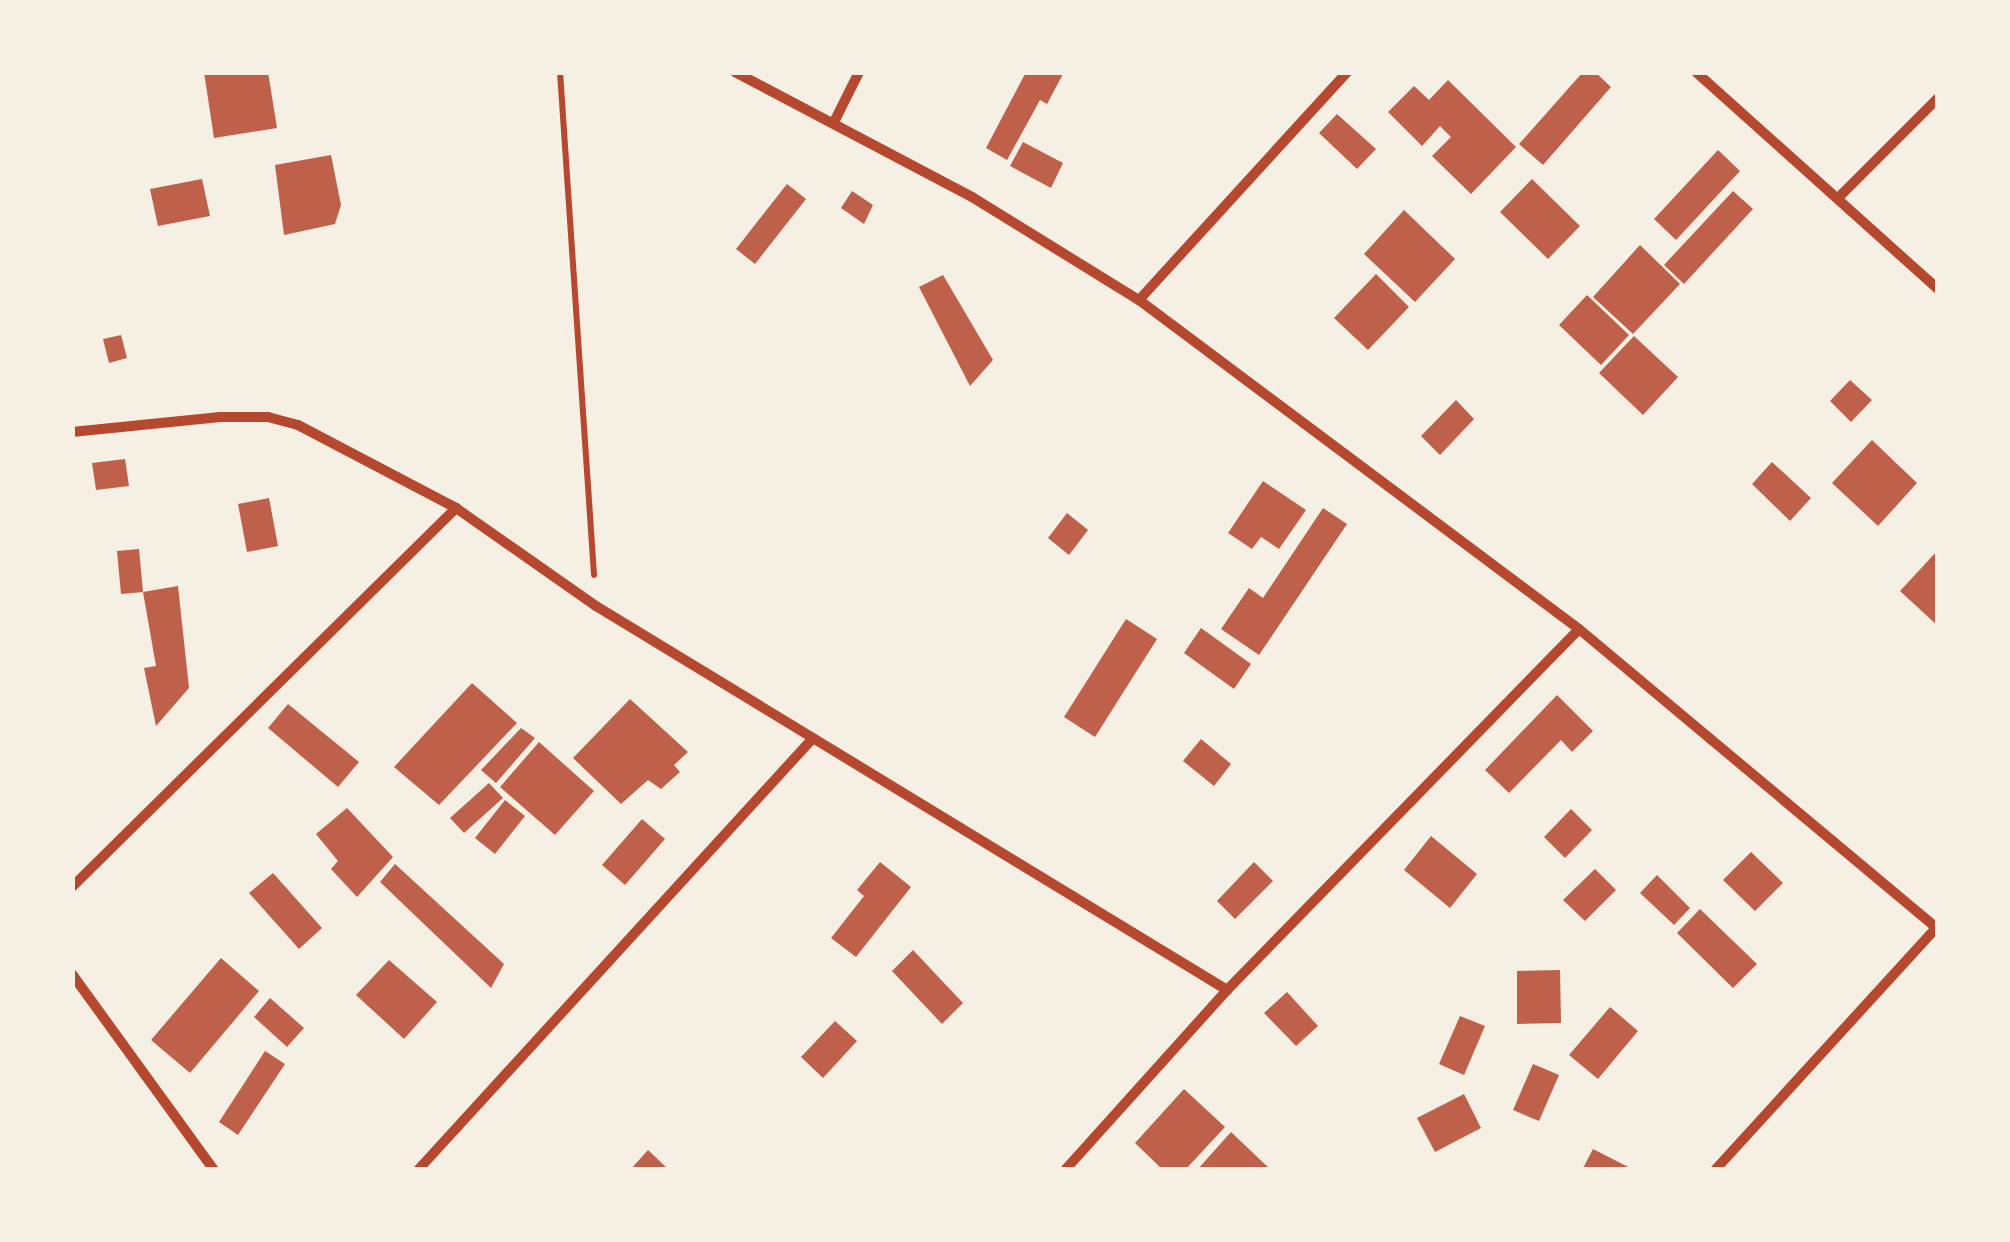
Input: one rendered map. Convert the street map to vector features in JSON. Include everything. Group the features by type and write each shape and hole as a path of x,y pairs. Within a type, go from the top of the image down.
{"street":[{"path":"735,72 972,198 1139,300 1578,629 1937,928 1715,1170"},
{"path":"834,122 858,72"},
{"path":"1139,300 1347,72"},
{"path":"1696,72 1938,288"},
{"path":"1839,197 1938,98"},
{"path":"72,432 220,417 268,417 298,424 456,508 596,606 1226,990"},
{"path":"72,887 456,508"},
{"path":"1065,1170 1226,990 1578,629"},
{"path":"418,1170 813,738"},
{"path":"72,974 214,1170"}],"path":[{"path":"560,72 596,606"}],"building":[{"path":"204,72 268,72 277,128 214,138"},
{"path":"1026,72 1063,74 1047,104 1040,100 1007,160 986,148"},
{"path":"1583,72 1595,72 1611,87 1543,165 1519,144"},
{"path":"1448,80 1516,147 1471,194 1432,156 1451,137 1440,126 1422,146 1388,112 1414,86 1429,100"},
{"path":"1337,114 1376,149 1357,169 1319,133"},
{"path":"1023,142 1063,163 1051,188 1010,166"},
{"path":"1718,150 1740,171 1676,240 1654,219"},
{"path":"331,155 341,205 335,224 284,235 275,165"},
{"path":"202,179 210,216 158,226 150,189"},
{"path":"1532,179 1580,226 1548,259 1500,212"},
{"path":"787,184 806,199 755,264 736,249"},
{"path":"852,191 873,205 864,224 841,208"},
{"path":"1733,191 1753,209 1684,284 1664,265"},
{"path":"1404,210 1455,259 1415,302 1364,254"},
{"path":"1640,245 1680,284 1633,334 1593,297"},
{"path":"1376,274 1409,307 1368,350 1334,318"},
{"path":"943,275 993,360 970,386 919,287"},
{"path":"1587,295 1629,335 1601,365 1559,325"},
{"path":"121,335 127,358 109,363 103,339"},
{"path":"1634,336 1678,377 1643,415 1599,373"},
{"path":"1850,380 1872,400 1851,422 1830,401"},
{"path":"1456,400 1474,419 1440,455 1421,436"},
{"path":"1872,440 1917,483 1878,526 1832,483"},
{"path":"125,459 129,486 96,490 92,463"},
{"path":"1772,462 1811,498 1790,521 1752,484"},
{"path":"1263,481 1306,510 1279,549 1261,537 1252,549 1228,533"},
{"path":"269,498 278,546 247,552 238,504"},
{"path":"1323,508 1347,524 1259,655 1221,629 1249,588 1263,598"},
{"path":"1067,513 1088,530 1069,555 1048,538"},
{"path":"139,549 143,592 121,594 117,551"},
{"path":"1938,550 1938,626 1900,591"},
{"path":"178,586 189,688 156,726 144,668 156,666 143,592"},
{"path":"1126,619 1157,639 1095,737 1064,717"},
{"path":"1201,628 1251,664 1234,689 1184,653"},
{"path":"472,683 517,723 439,805 394,767"},
{"path":"1557,695 1593,731 1572,752 1561,740 1509,793 1485,770"},
{"path":"630,699 688,752 674,765 680,772 661,789 648,780 621,804 573,758"},
{"path":"288,704 359,762 338,787 268,728"},
{"path":"521,728 535,738 496,783 481,770"},
{"path":"1201,739 1231,764 1214,786 1183,761"},
{"path":"539,742 594,791 555,835 500,787"},
{"path":"489,783 503,798 464,833 450,818"},
{"path":"505,800 525,816 495,854 475,838"},
{"path":"347,808 393,857 357,897 331,869 338,861 316,834"},
{"path":"1571,809 1592,830 1565,858 1544,837"},
{"path":"642,819 665,839 625,885 602,865"},
{"path":"1431,836 1477,874 1450,908 1404,870"},
{"path":"1751,852 1783,883 1755,911 1723,880"},
{"path":"880,862 911,887 856,957 831,938 864,896 857,890"},
{"path":"1254,862 1273,881 1235,919 1217,901"},
{"path":"395,864 504,964 491,988 380,882"},
{"path":"1595,869 1616,890 1585,921 1563,900"},
{"path":"273,873 322,928 299,949 249,893"},
{"path":"1657,875 1690,908 1674,925 1640,893"},
{"path":"1700,909 1757,964 1733,988 1677,933"},
{"path":"913,950 963,1003 942,1024 892,971"},
{"path":"221,958 259,991 190,1073 151,1040"},
{"path":"389,960 437,1002 404,1039 356,995"},
{"path":"1560,970 1561,1023 1517,1024 1517,971"},
{"path":"1287,992 1318,1026 1296,1046 1264,1013"},
{"path":"270,998 304,1028 287,1047 254,1017"},
{"path":"1610,1007 1638,1031 1598,1079 1569,1055"},
{"path":"1460,1016 1485,1026 1464,1075 1439,1064"},
{"path":"835,1021 857,1041 823,1078 801,1057"},
{"path":"265,1051 285,1064 238,1135 219,1122"},
{"path":"1533,1064 1559,1075 1539,1121 1513,1110"},
{"path":"1184,1089 1225,1127 1185,1170 1163,1170 1135,1143"},
{"path":"1464,1094 1481,1128 1435,1152 1417,1118"},
{"path":"1231,1132 1271,1170 1197,1170"},
{"path":"1593,1149 1634,1170 1582,1170"},
{"path":"648,1150 669,1170 630,1170"}]}
